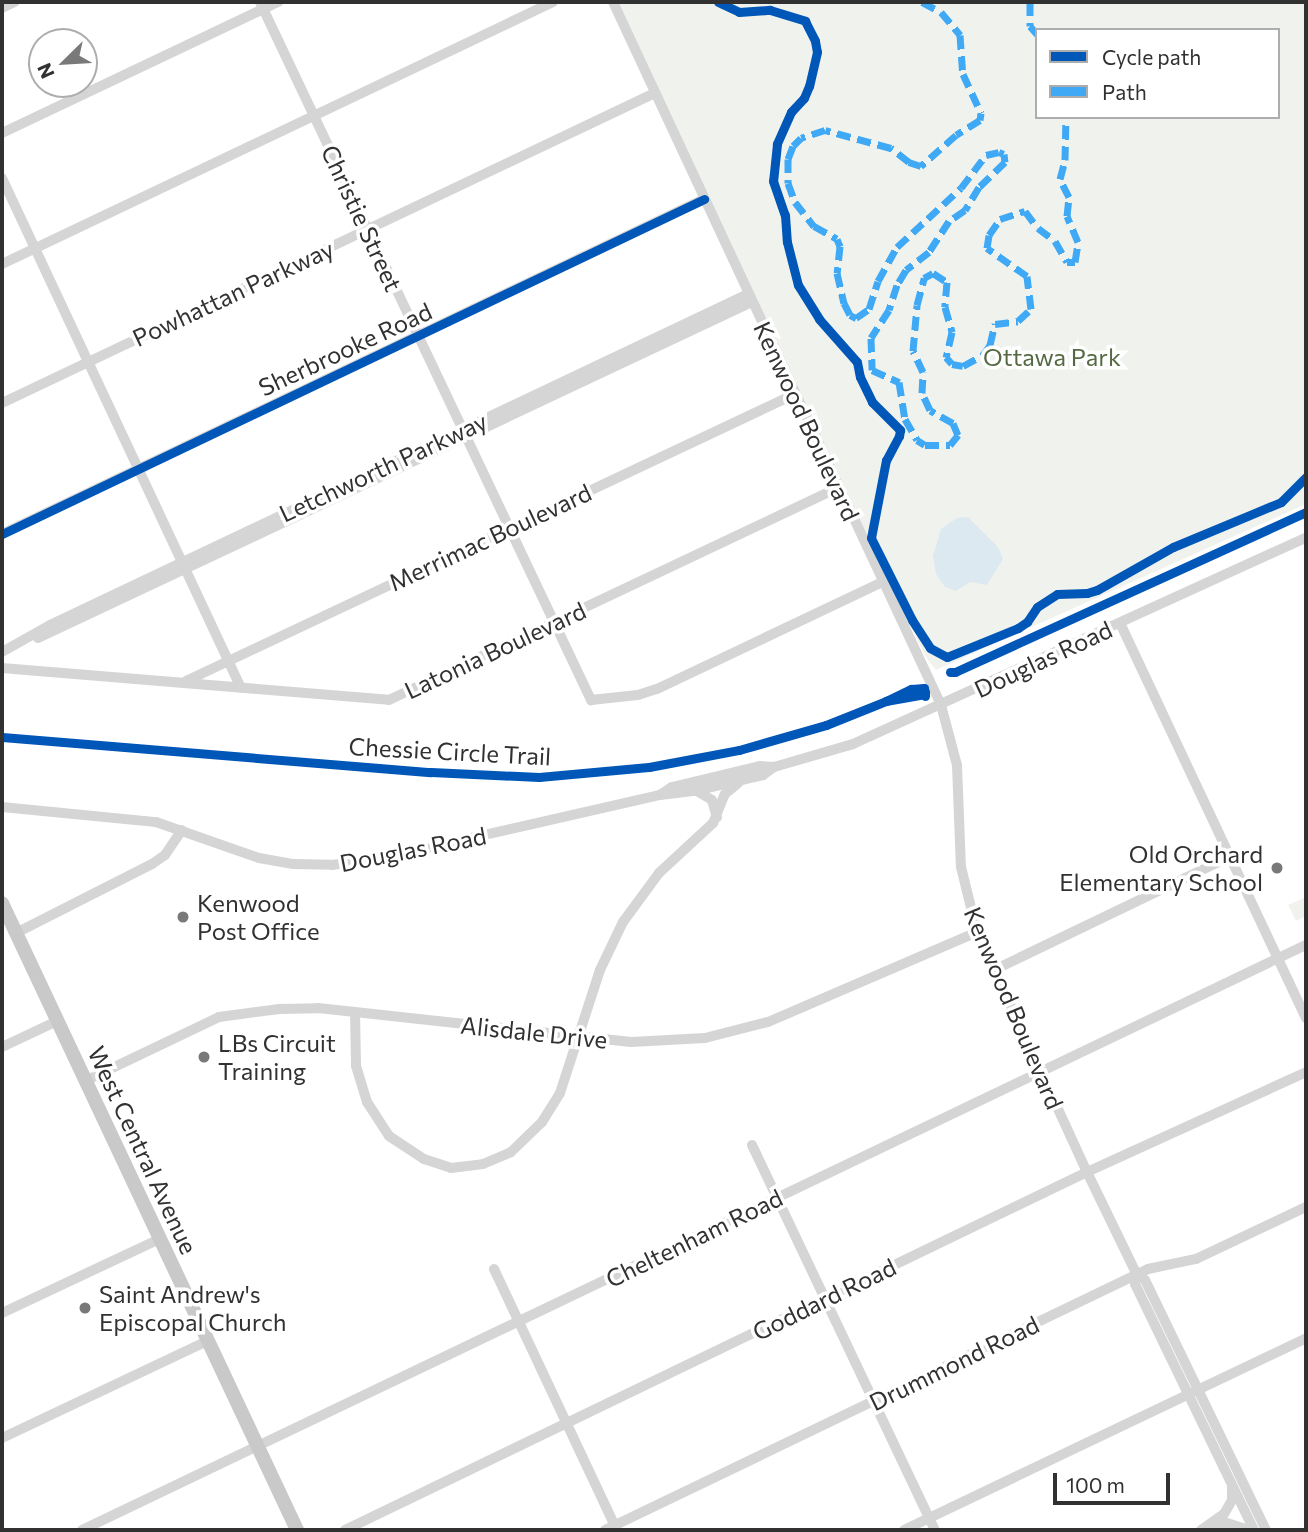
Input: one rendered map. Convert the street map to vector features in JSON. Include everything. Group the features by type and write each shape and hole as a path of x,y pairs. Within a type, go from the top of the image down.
{"main road":[{"name":"West Central Avenue","path":"3,910 297,1530"}],"street":[{"path":"2,8 15,2"},
{"path":"2,133 262,5 278,2"},
{"path":"2,264 553,2"},
{"name":"Kenwood Boulevard","path":"613,2 941,705 957,765 961,867 977,932 1137,1275 1146,1280 1193,1392 1236,1482 1266,1530"},
{"name":"Christie Street","path":"262,5 591,700 638,695 657,689 882,582"},
{"name":"Powhattan Parkway","path":"2,403 654,93"},
{"path":"2,178 241,688"},
{"name":"Sherbrooke Road","path":"2,534 704,200"},
{"name":"Letchworth Parkway","path":"2,652 50,625 185,566 750,298"},
{"name":"Merrimac Boulevard","path":"186,681 794,394"},
{"name":"Latonia Boulevard","path":"2,668 186,681 389,700 838,488"},
{"name":"Douglas Road","path":"660,795 684,784 760,766 774,767 840,749 1306,538"},
{"path":"1120,623 1306,1018"},
{"name":"Douglas Road","path":"2,807 155,821 259,858 302,865 332,865 396,855 660,795 695,791 763,775 774,767"},
{"path":"355,1013 356,1066 374,1116 389,1136 410,1152 452,1168 473,1166 504,1156 527,1140 559,1093 580,1038 600,970 623,922 659,873 717,817 725,794 740,781"},
{"path":"695,791 712,800 717,817"},
{"path":"16,933 152,864 165,855 182,830"},
{"path":"994,970 1231,856"},
{"name":"Alisdale Drive","path":"85,1081 219,1017 318,1008 580,1038 672,1041 705,1038 752,1027 977,932"},
{"name":"Cheltenham Road","path":"82,1530 1306,945"},
{"path":"2,1047 57,1021"},
{"name":"Goddard Road","path":"345,1530 1087,1172 1306,1072"},
{"path":"752,1145 935,1530"},
{"name":"Drummond Road","path":"612,1529 1137,1275 1157,1266 1196,1259 1306,1207"},
{"path":"2,1313 159,1239"},
{"path":"494,1269 612,1529"},
{"path":"904,1530 1306,1338"},
{"path":"2,1438 207,1341"},
{"path":"1294,1344 1306,1347"},
{"path":"1206,1528 1228,1507 1236,1482"},
{"name":"Kenwood Boulevard","path":"1236,1482 1251,1530"},
{"path":"1206,1528 1227,1523 1251,1530"}],"green space":[{"name":"Ottawa Park","path":"618,2 1306,2 1306,504 936,670 925,656"},
{"path":"1306,897 1306,916 1296,921 1288,905"}],"shaded area":[{"path":"968,517 998,547 1003,559 987,585 970,582 956,591 945,587 936,574 933,556 941,529 957,518"}],"marked path":[{"path":"922,2 941,12 960,35 963,74 981,113 980,120 956,135 921,166 909,162 891,148 825,130 801,138 793,146 788,159 788,183 795,202 814,226 837,239 840,246 837,273 844,303 850,315 856,318 869,309 878,281 897,247 961,188 986,155 999,152 1004,154 1005,162 979,187 965,210 949,221 929,252 906,270 897,285 889,310 871,338 872,370 899,382 905,419 917,440 925,445 950,445 958,435 953,423 930,410 922,393 923,372 913,351 917,305 924,278 933,273 947,282 945,307 952,332 946,357 952,364 963,366 983,355 990,345 995,324 1018,321 1031,309 1027,276 987,248 989,235 1000,219 1025,211 1038,228 1055,241 1067,262 1075,262 1078,242 1067,216 1069,197 1060,179 1065,160 1066,119"},
{"path":"1030,2 1030,26 1035,32"}],"cycle path":[{"path":"718,2 739,12 770,10 805,21 815,41 817,52 809,86 804,98 791,112 777,144 773,181 785,215 787,242 798,285 819,319 857,362 860,377 872,402 900,430 886,460 871,538 912,620 930,648 947,657 1018,628 1027,622 1037,607 1057,594 1097,590 1173,547 1281,502 1306,477"},
{"path":"2,534 704,199"},
{"path":"950,672 1306,512"},
{"path":"925,694 886,701 911,689 924,688 925,692 925,696"},
{"name":"Chessie Circle Trail","path":"2,737 431,772 539,777 649,767 739,750 826,725 886,701"}],"place":[{"name":"Old Orchard Elementary School","path":"1277,868"},
{"name":"Kenwood Post Office","path":"183,917"},
{"name":"LBs Circuit Training","path":"204,1057"},
{"name":"Saint Andrew's Episcopal Church","path":"85,1308"}]}
